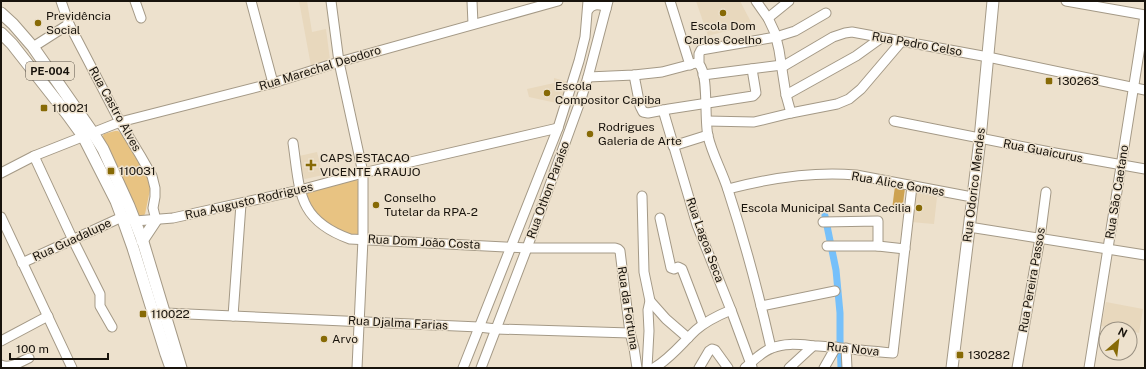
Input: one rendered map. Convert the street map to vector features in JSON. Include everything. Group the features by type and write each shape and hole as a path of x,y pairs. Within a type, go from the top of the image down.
{"main road":[{"name":"Rua Odorico Mendes","path":"952,368 980,139 993,1"},
{"name":"PE-004","path":"1,13 33,47 88,134 116,201 133,248 171,368"},
{"name":"PE-004","path":"1,33 12,44 67,114 103,149 135,221 182,368"},
{"path":"142,241 156,220"}],"street":[{"name":"Rua Castro Alves","path":"61,1 69,24 120,122 152,176 155,188 153,208 156,220"},
{"path":"135,1 141,18"},
{"path":"251,1 273,83"},
{"path":"331,1 339,62 363,173 363,239 357,368"},
{"path":"472,1 473,24"},
{"name":"Rua Marechal Deodoro","path":"1,173 34,156 120,122 273,83 339,62 558,1"},
{"path":"670,1 694,64"},
{"path":"756,1 768,18 776,37 786,95 791,113"},
{"path":"768,18 789,1"},
{"path":"1066,1 1145,15"},
{"name":"Rua Othon Paraíso","path":"463,368 558,128 585,37 588,6 596,4 604,6 607,5 588,77 527,248 481,368"},
{"path":"694,64 701,50 776,37 795,31 826,13"},
{"name":"Rua São Caetano","path":"1089,368 1145,15"},
{"path":"33,47 69,24"},
{"name":"Rua Pedro Celso","path":"782,66 833,37 852,32 988,57 1145,90"},
{"path":"786,95 856,56 882,38"},
{"path":"707,121 754,122 838,104 849,99 861,89 901,42"},
{"path":"588,77 662,72 694,64 700,66 703,76 708,135 728,189 762,306 771,348"},
{"path":"703,76 782,66"},
{"path":"634,75 640,106 643,112 648,113 753,96 755,95 752,69"},
{"name":"Rua Lagoa Seca","path":"663,110 696,225 731,310 749,366"},
{"name":"Rua Guaicurus","path":"894,121 980,139 1145,169"},
{"name":"Rua Augusto Rodrigues","path":"122,217 135,221 173,218 241,204 363,173 558,128"},
{"path":"673,146 708,135"},
{"name":"Rua Dom João Costa","path":"293,143 300,190 308,209 315,219 326,228 350,239 527,248 618,249"},
{"path":"34,156 100,294 100,306 112,327"},
{"name":"Rua Alice Gomes","path":"728,189 755,182 785,177 842,174 856,175 972,197"},
{"path":"827,246 878,246 904,249 912,186"},
{"name":"Rua Pereira Passos","path":"1017,368 1040,238 1046,192"},
{"path":"642,196 644,272 650,301 648,310 649,331 647,368"},
{"path":"233,316 241,204"},
{"name":"Rua Augusto Rodrigues","path":"153,208 163,215 173,218"},
{"path":"1,217 72,368"},
{"name":"Rua Guadalupe","path":"22,263 122,217"},
{"path":"660,218 669,264 672,269 678,267 682,269 702,324"},
{"path":"823,222 878,221 878,246"},
{"path":"970,227 1145,255"},
{"name":"Rua da Fortuna","path":"618,249 620,251 630,333 637,368"},
{"name":"Rua Nova","path":"749,366 761,354 771,348 791,344 893,353 904,249"},
{"path":"762,306 835,291"},
{"path":"650,301 666,319 688,338"},
{"path":"654,368 668,358 702,324 731,310"},
{"name":"Rua Djalma Farias","path":"165,313 359,321 496,329 630,333"},
{"path":"1,341 48,316"},
{"name":"Rua Nova","path":"789,368 813,346"},
{"path":"824,368 841,348"},
{"path":"841,348 847,368"},
{"path":"699,368 709,351 712,349 715,350 728,368"},
{"path":"1,365 8,367 29,358"}],"shaded area":[{"path":"299,1 307,1 312,32 326,29 330,60 311,66"},
{"name":"Escola Dom Carlos Coelho","path":"696,1 740,1 752,24 708,36"},
{"name":"Escola Compositor Capiba","path":"554,78 569,82 561,104 529,97 527,89 554,83"},
{"path":"118,131 123,135 149,181 150,190 145,214 143,216 138,217 101,139 104,134"},
{"name":"CAPS ESTACAO VICENTE ARAUJO","path":"317,152 323,175 305,179 299,156"},
{"path":"354,179 357,180 360,185 357,236 331,229 311,208 305,191"},
{"path":"895,186 905,188 902,211 892,209"},
{"path":"918,193 937,197 934,224 912,222 916,194"},
{"path":"1106,302 1143,309 1139,333 1138,321 1102,321"}],"waterway":[{"path":"825,216 836,270 840,313 841,368"}],"place":[{"name":"Escola Dom Carlos Coelho","path":"723,13"},
{"name":"Previdência Social","path":"38,23"},
{"name":"130263","path":"1049,81"},
{"name":"Escola Compositor Capiba","path":"547,93"},
{"name":"110021","path":"44,108"},
{"name":"Rodrigues Galeria de Arte","path":"590,134"},
{"name":"CAPS ESTACAO VICENTE ARAUJO","path":"311,165"},
{"name":"110031","path":"111,171"},
{"name":"Conselho Tutelar da RPA-2","path":"376,205"},
{"name":"Escola Municipal Santa Cecilia","path":"919,208"},
{"name":"110022","path":"143,314"},
{"name":"Arvo","path":"324,339"},
{"name":"130282","path":"960,355"}]}
